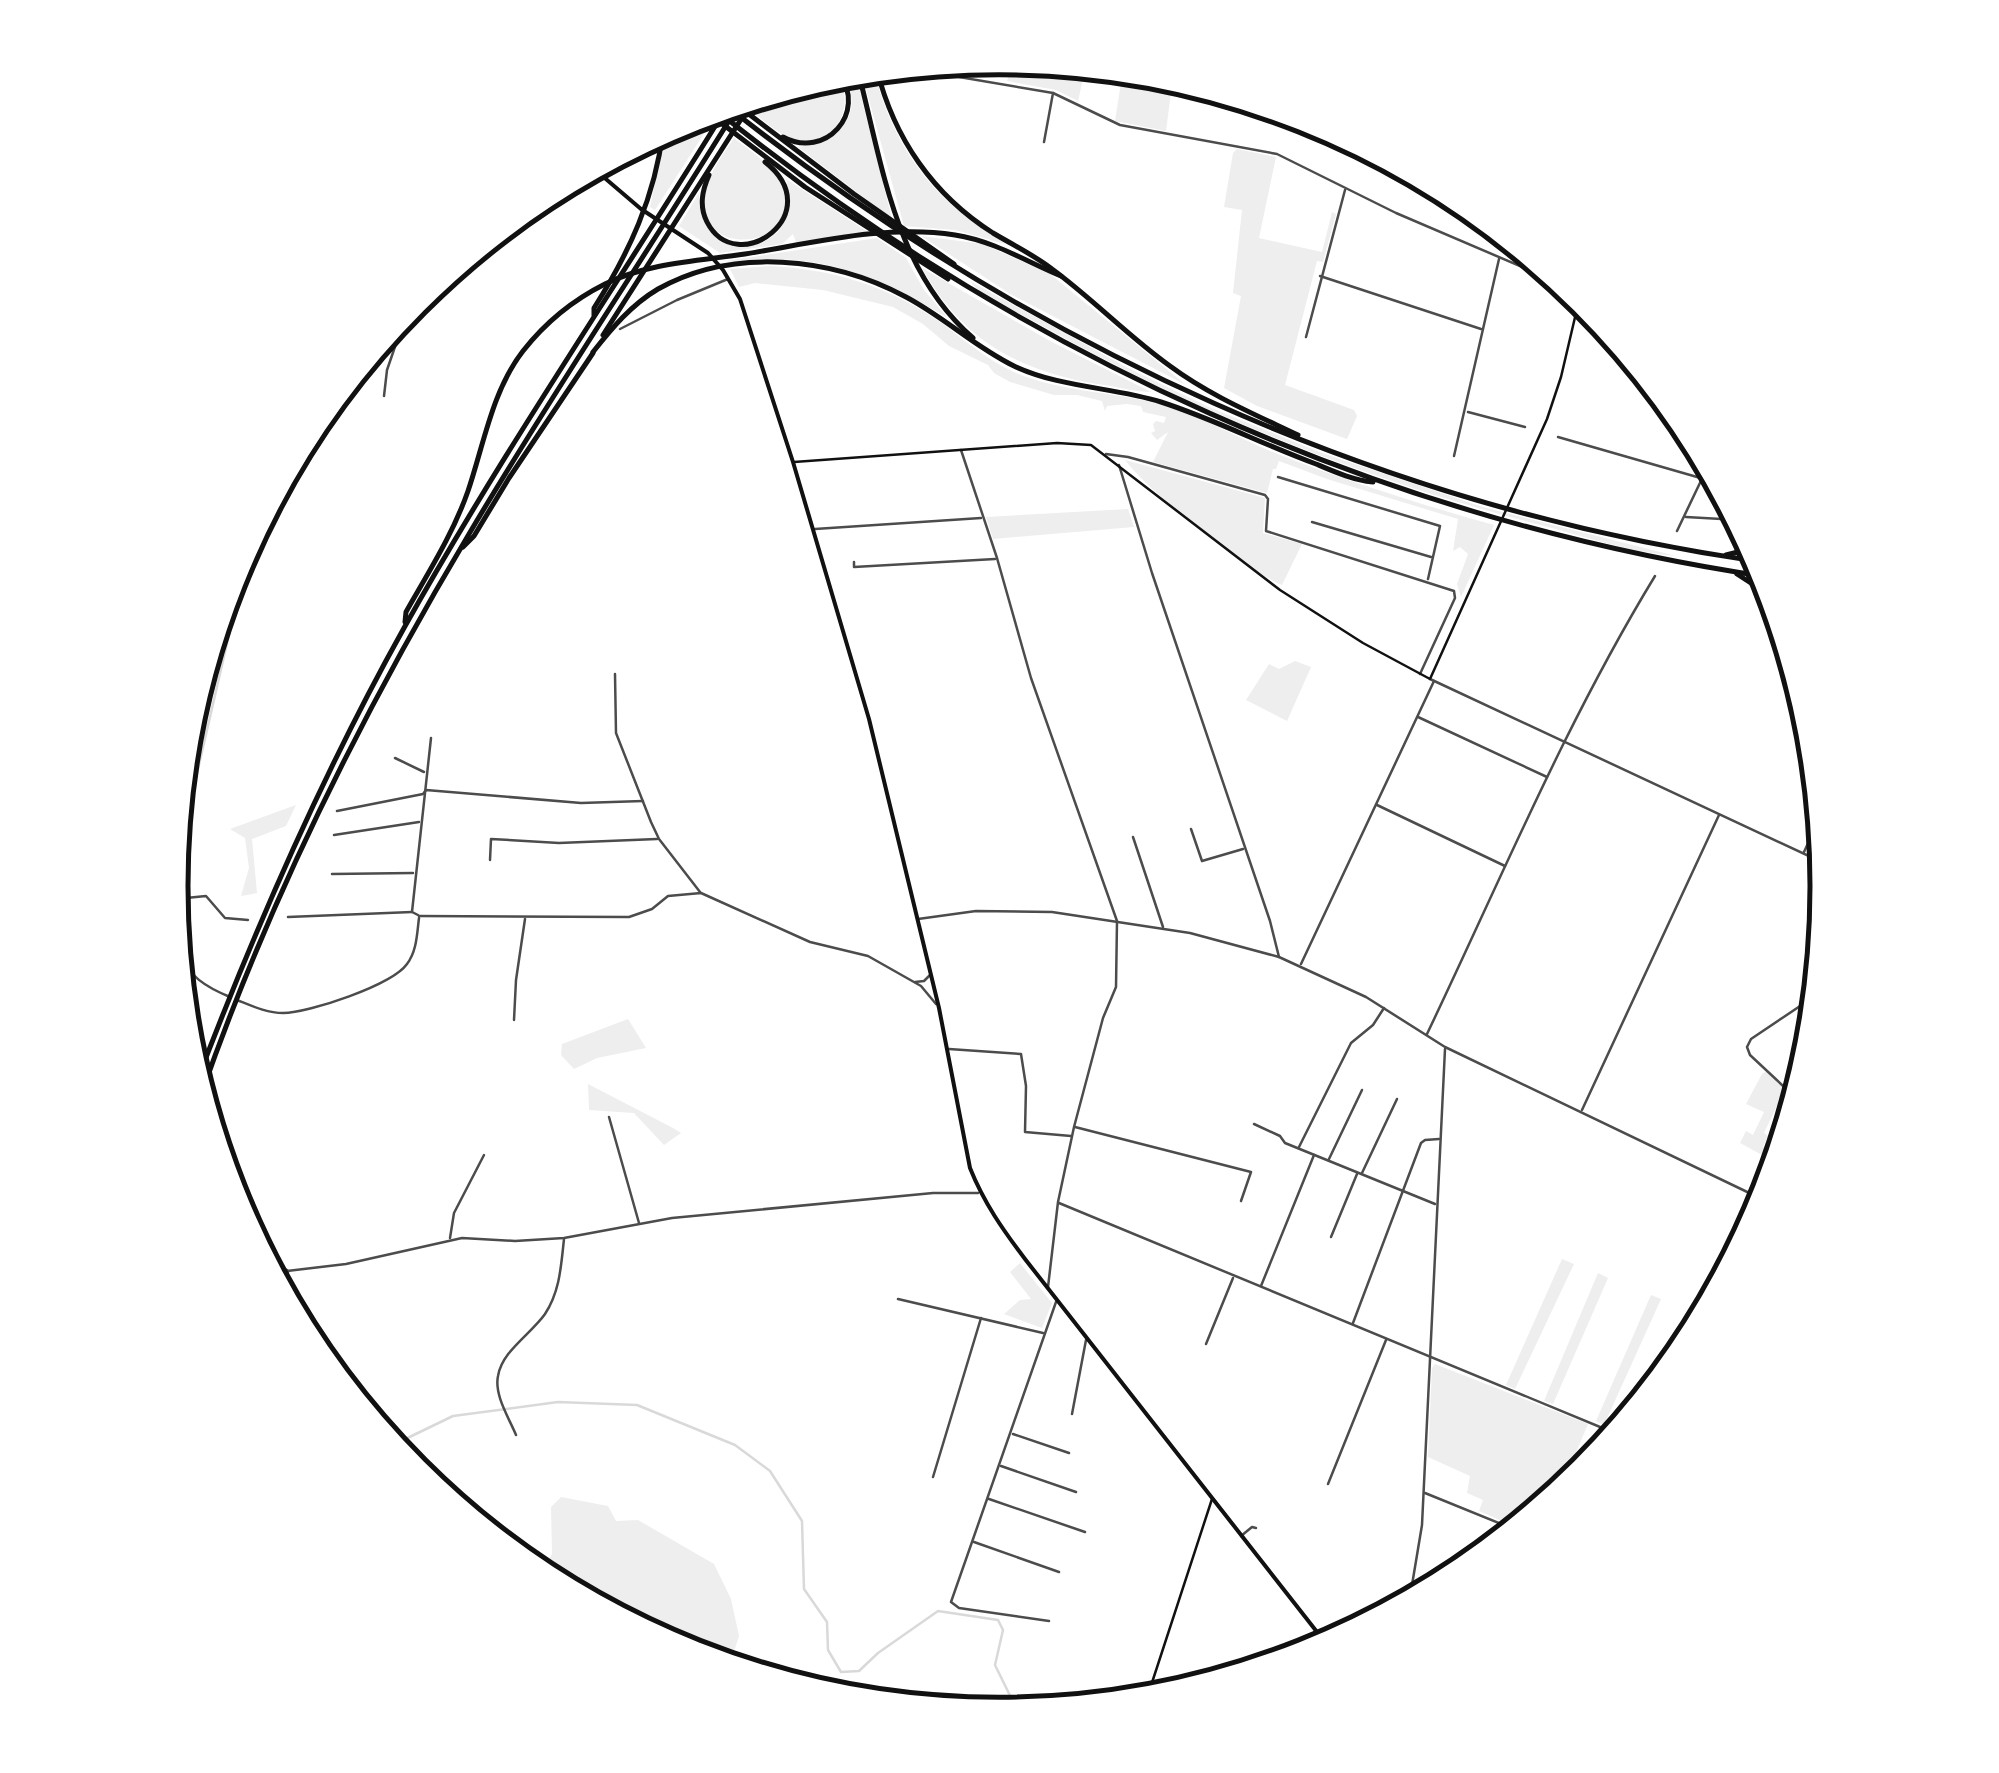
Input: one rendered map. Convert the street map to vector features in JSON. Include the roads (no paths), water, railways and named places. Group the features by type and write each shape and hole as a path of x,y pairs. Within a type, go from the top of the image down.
{"highway":[{"path":"881,84 907,148 938,187 979,223 1060,276 1188,379 1332,452"},
{"path":"862,87 905,244 926,286 956,323 1000,358"},
{"path":"752,114 787,140 802,144 818,142 832,136 846,117 846,90"},
{"path":"751,114 831,178 964,273"},
{"path":"741,117 860,207 964,273 1113,357 1232,412 1332,452 1510,511 1649,544 1741,559"},
{"path":"674,216 743,117"},
{"path":"731,121 851,214 1028,323 1148,385 1248,430 1383,483"},
{"path":"210,1071 300,852 380,690 458,553 661,237 727,123"},
{"path":"713,164 702,194 702,209 712,229 740,244 751,244 774,232 787,209 786,188 772,167 722,124"},
{"path":"206,1055 293,846 405,626 498,469 714,127"},
{"path":"738,137 859,224 942,277 961,284"},
{"path":"594,318 594,308 640,223 659,151"},
{"path":"405,626 406,612 446,542 467,494 501,389 520,354 545,325 607,283 641,270 683,262 896,232 953,234 993,244 1060,276"},
{"path":"458,553 474,536 593,352 661,237"},
{"path":"593,352 618,321 672,282 740,264 816,266 878,284 923,307 1000,358 1069,384 1158,401 1341,474 1546,531 1748,574"},
{"path":"1724,557 1738,553"},
{"path":"1734,572 1752,584"}],"main road":[{"path":"605,178 640,209 708,253 729,278 748,324 869,719 938,1008 970,1168 979,1192 991,1214 1086,1338 1317,1633"},
{"path":"793,462 1090,445 1280,590 1432,680 1547,419 1575,315"},
{"path":"1152,1683 1212,1498"}],"street":[{"path":"962,76 1044,89 1120,126 1277,154 1527,270"},
{"path":"1044,142 1052,94"},
{"path":"1306,337 1345,188"},
{"path":"1454,456 1499,258"},
{"path":"1320,276 1483,330"},
{"path":"620,329 729,278"},
{"path":"384,396 395,344"},
{"path":"1466,412 1525,427"},
{"path":"1558,437 1700,478"},
{"path":"961,450 1031,678 1118,922 1116,987 1100,1028 1074,1127 1058,1202 1048,1288"},
{"path":"1106,454 1265,495 1266,531 1427,580 1456,594 1420,674"},
{"path":"1120,465 1126,494 1279,957"},
{"path":"1278,477 1440,526 1427,580"},
{"path":"1677,532 1703,482"},
{"path":"1686,517 1722,519"},
{"path":"813,530 982,518"},
{"path":"1312,522 1433,557"},
{"path":"854,562 854,567 997,558"},
{"path":"1426,1036 1610,651 1655,576"},
{"path":"615,674 616,733 658,839 702,894"},
{"path":"1300,965 1432,680 1810,856"},
{"path":"1417,716 1548,778"},
{"path":"412,912 431,738"},
{"path":"394,758 425,773"},
{"path":"336,811 423,794 426,790 582,803 643,801"},
{"path":"1376,804 1506,866"},
{"path":"1582,1110 1720,814"},
{"path":"334,835 420,822"},
{"path":"1191,829 1202,862 1245,848"},
{"path":"1134,837 1163,928"},
{"path":"490,860 491,839 560,843 658,839"},
{"path":"1804,853 1809,841"},
{"path":"332,874 414,873"},
{"path":"288,917 412,912 419,916 526,918 628,916 642,914 678,892 702,894 810,942 862,954 914,981 928,992 938,1008"},
{"path":"188,898 206,896 225,918 248,920"},
{"path":"916,919 1002,910 1052,912 1163,928 1279,957 1384,1008 1445,1047 1750,1193"},
{"path":"193,975 206,987 259,1009 278,1014 298,1012 392,977 407,965 414,950 419,916"},
{"path":"514,1020 526,918"},
{"path":"914,981 924,981 930,975"},
{"path":"1785,1088 1750,1055 1747,1046 1802,1006"},
{"path":"1298,1148 1351,1043 1374,1025 1384,1008"},
{"path":"1413,1584 1424,1492 1445,1047"},
{"path":"947,1049 1021,1054 1026,1086 1025,1132 1072,1136"},
{"path":"1328,1160 1362,1090"},
{"path":"1331,1236 1397,1099"},
{"path":"609,1117 639,1224"},
{"path":"1254,1124 1314,1155 1437,1204"},
{"path":"1074,1127 1251,1172 1241,1201"},
{"path":"1352,1324 1421,1143 1440,1139"},
{"path":"450,1240 454,1212 484,1154"},
{"path":"1261,1287 1314,1155"},
{"path":"288,1272 346,1264 450,1240 564,1238 639,1224 791,1205 979,1192"},
{"path":"1058,1202 1604,1429"},
{"path":"516,1435 504,1406 498,1374 511,1352 545,1314 560,1280 564,1238"},
{"path":"1206,1344 1234,1276"},
{"path":"898,1299 1044,1334"},
{"path":"1048,1621 952,1604 1057,1300"},
{"path":"933,1476 980,1318"},
{"path":"1072,1414 1086,1338"},
{"path":"1328,1484 1386,1338"},
{"path":"1011,1434 1069,1453"},
{"path":"999,1466 1076,1492"},
{"path":"1424,1492 1501,1524"},
{"path":"988,1498 1085,1532"},
{"path":"1242,1536 1256,1528"},
{"path":"973,1541 1059,1572"}],"waterway":[{"path":"195,783 231,626"},
{"path":"406,1439 453,1416 558,1402 637,1405 735,1445 770,1471 802,1521 804,1589 827,1622 828,1650 841,1672 859,1671 938,1611 998,1620 1003,1630 995,1665 1011,1698"}]}
